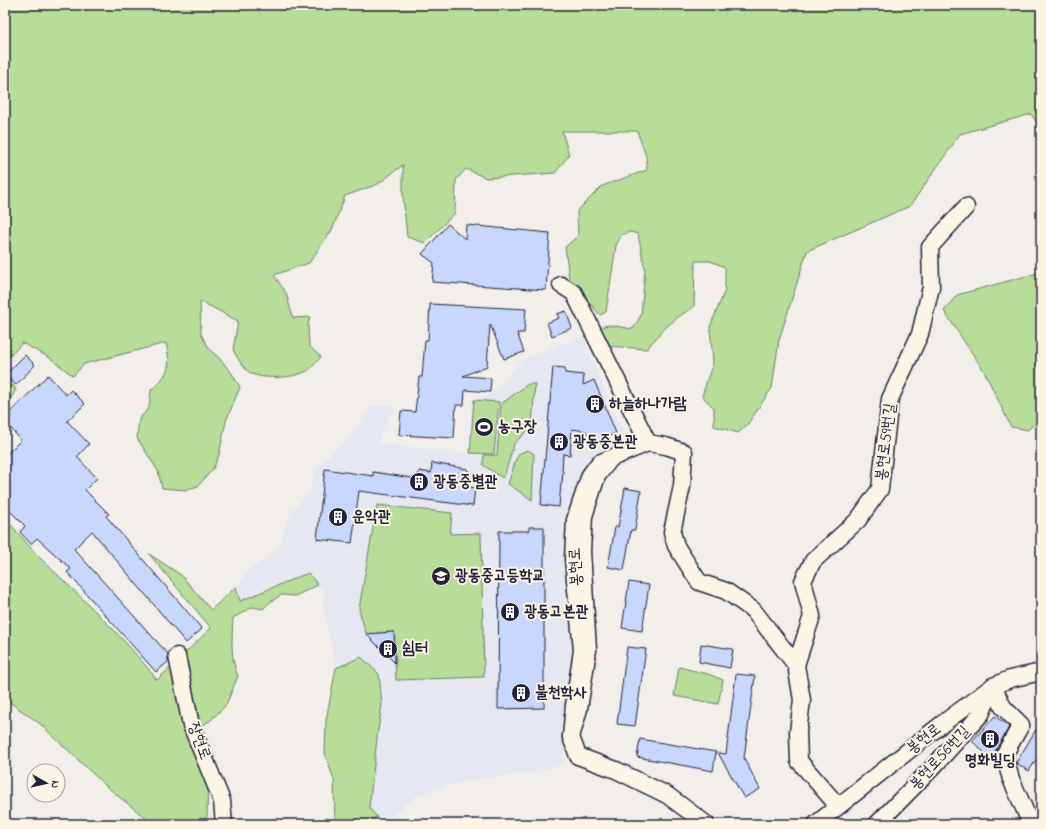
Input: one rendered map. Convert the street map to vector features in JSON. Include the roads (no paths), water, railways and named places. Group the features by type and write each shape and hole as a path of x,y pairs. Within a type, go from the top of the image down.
{"street":[{"name":"봉현로59번길","path":"838,806 799,761 798,732 802,700 796,665 812,616 803,581 813,561 858,520 880,489 890,399 920,334 931,287 930,247 966,207"},
{"path":"561,285 574,293 648,444"},
{"name":"봉현로","path":"666,446 648,444 599,463 590,475 575,520 573,559 582,650 571,736 578,756 616,770 667,795 706,824"},
{"name":"봉현로59번길","path":"666,446 684,452 682,486 672,532 676,546 699,582 726,592 753,610 796,665"},
{"name":"장현로","path":"177,656 191,725 222,801 224,824"},
{"name":"봉현로","path":"816,824 993,686 1010,679 1041,672"},
{"path":"993,686 1003,707 1021,726 1004,755 1011,779 1030,824"},
{"name":"봉현로56번길","path":"877,824 933,767 981,714 993,686"}],"place":[{"name":"하늘하나가람","path":"595,404"},
{"name":"농구장","path":"484,427"},
{"name":"광동중본관","path":"559,442"},
{"name":"광동중별관","path":"419,482"},
{"name":"운악관","path":"338,517"},
{"name":"광동중고등학교","path":"441,576"},
{"name":"광동고본관","path":"510,612"},
{"name":"쉼터","path":"388,649"},
{"name":"불천학사","path":"521,693"},
{"name":"명화빌딩","path":"990,739"}]}
